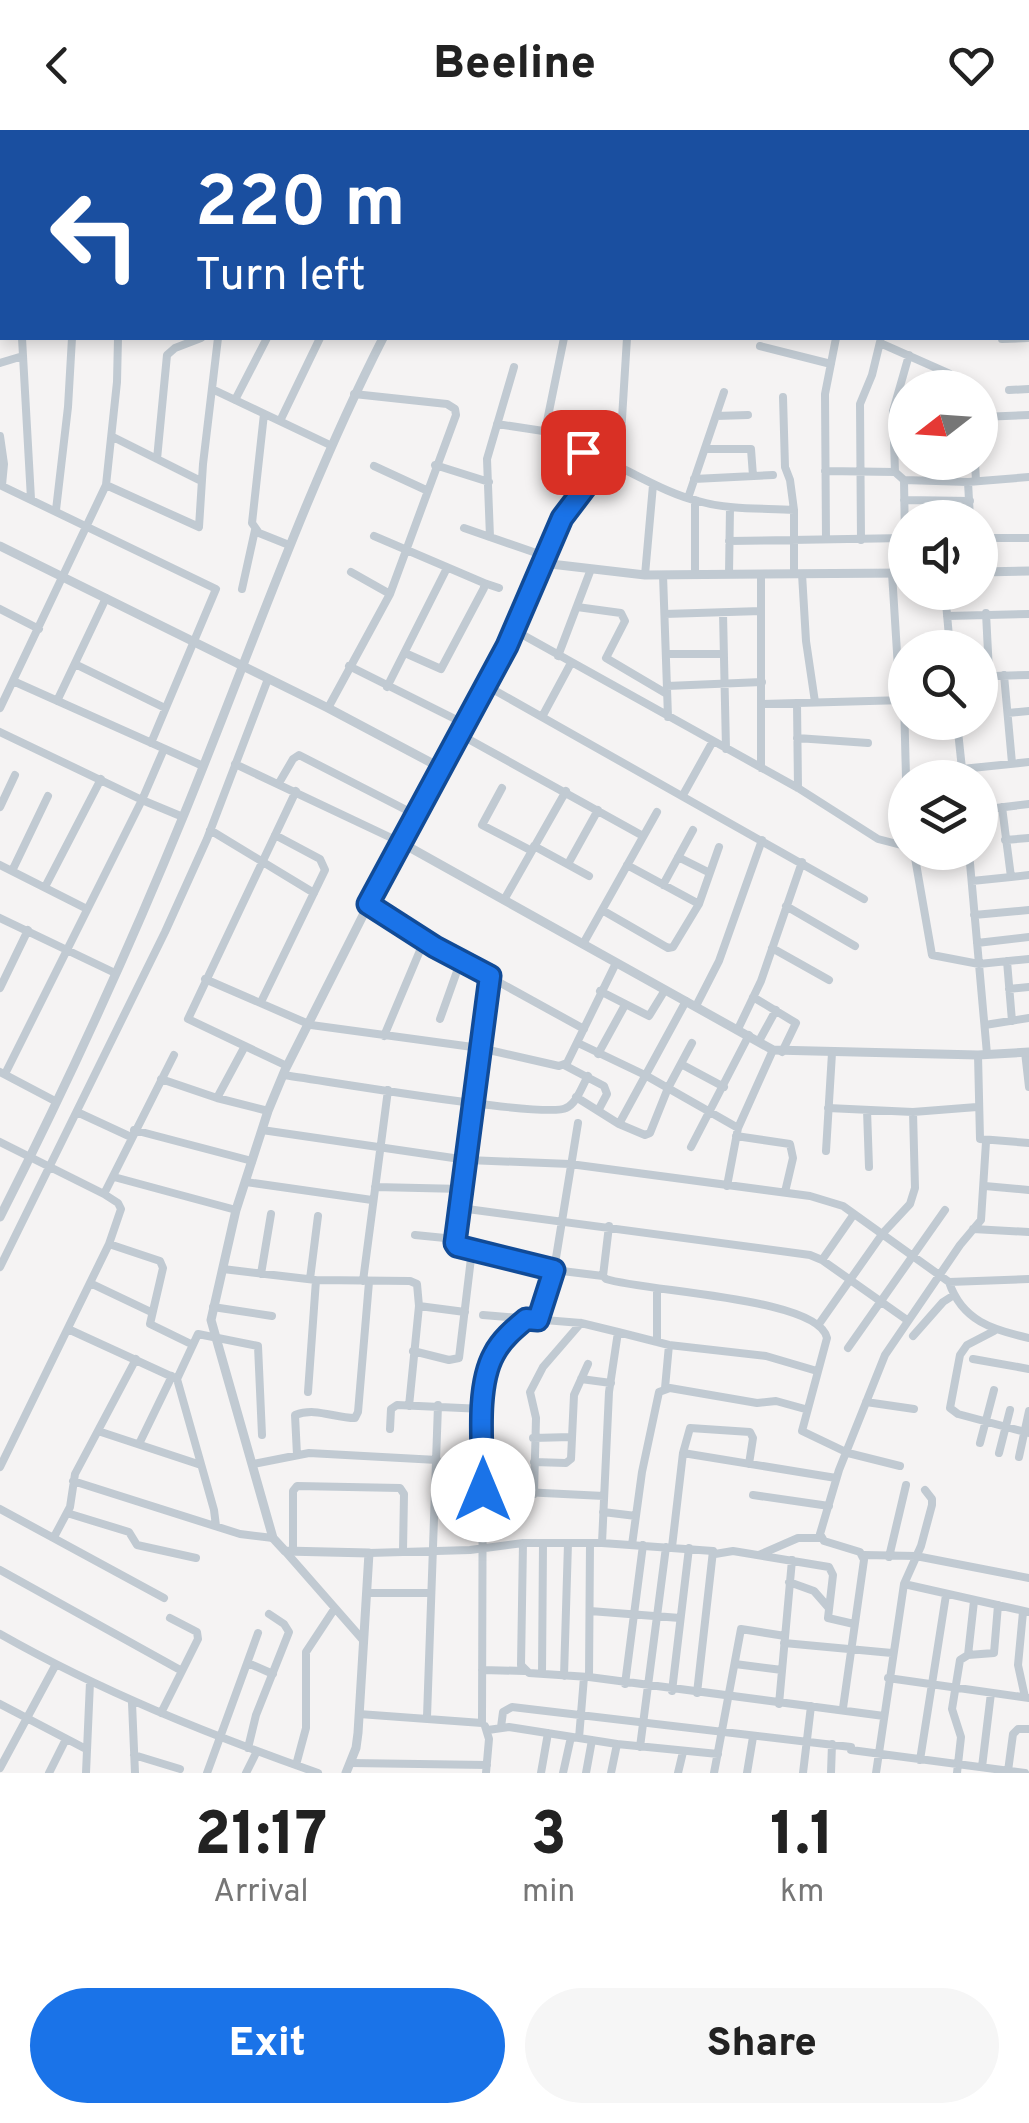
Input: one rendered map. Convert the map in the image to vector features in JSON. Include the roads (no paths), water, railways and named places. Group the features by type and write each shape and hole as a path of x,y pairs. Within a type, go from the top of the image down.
{"street":[{"path":"22,340 31,499"},
{"path":"56,510 72,340"},
{"path":"0,708 106,485 113,437 118,340"},
{"path":"157,459 167,356 175,348 196,340"},
{"path":"106,485 199,526 218,340"},
{"path":"235,400 266,340"},
{"path":"280,420 319,340"},
{"path":"0,1218 183,817 330,445 381,340"},
{"path":"545,431 564,340"},
{"path":"619,466 626,340"},
{"path":"826,539 825,394 836,340"},
{"path":"861,540 860,404 880,340 937,370"},
{"path":"760,346 831,364"},
{"path":"906,370 909,355"},
{"path":"0,363 23,356"},
{"path":"490,537 487,458 514,367"},
{"path":"212,389 330,445"},
{"path":"1009,390 1029,389"},
{"path":"694,575 694,479 724,392"},
{"path":"328,708 390,594 456,415 446,404 354,394"},
{"path":"783,397 784,467 794,510 792,542 815,702"},
{"path":"242,589 255,530 252,523 264,414"},
{"path":"716,416 748,415"},
{"path":"998,416 1029,415"},
{"path":"497,424 576,436 589,479"},
{"path":"0,436 1,485 216,589 150,743"},
{"path":"113,437 201,481"},
{"path":"705,448 752,449 753,476"},
{"path":"374,466 426,490"},
{"path":"435,466 489,482"},
{"path":"362,1640 273,1538 212,1320 236,1210 268,1110 400,842 467,725 514,630 562,518 589,479 619,466 692,499 730,508 794,510"},
{"path":"825,471 888,472"},
{"path":"694,479 774,475"},
{"path":"904,500 904,480 1029,478"},
{"path":"970,500 972,481"},
{"path":"646,575 654,485"},
{"path":"729,574 730,508"},
{"path":"464,528 544,559 646,575 888,573"},
{"path":"255,530 289,545"},
{"path":"374,536 499,588"},
{"path":"998,538 1029,538"},
{"path":"729,541 888,539"},
{"path":"0,546 443,769"},
{"path":"388,686 447,568"},
{"path":"558,656 591,568"},
{"path":"350,572 390,594"},
{"path":"998,572 1029,572"},
{"path":"663,574 668,717"},
{"path":"762,574 762,768"},
{"path":"406,653 441,669 484,584"},
{"path":"57,701 106,598"},
{"path":"577,607 621,613 625,621 606,658 667,690 762,682"},
{"path":"0,610 39,629"},
{"path":"946,610 948,630"},
{"path":"665,614 762,612"},
{"path":"722,613 726,749"},
{"path":"986,613 987,668 993,676 1029,674"},
{"path":"947,616 1029,614"},
{"path":"514,630 888,842"},
{"path":"666,654 724,654"},
{"path":"542,715 571,663"},
{"path":"75,664 165,708"},
{"path":"349,666 467,725"},
{"path":"1004,676 1012,763"},
{"path":"0,1268 165,932 210,830 268,679"},
{"path":"13,681 203,766"},
{"path":"486,686 864,899"},
{"path":"762,704 888,700"},
{"path":"797,703 798,788"},
{"path":"1008,713 1029,711"},
{"path":"0,732 183,817"},
{"path":"461,735 644,836"},
{"path":"797,738 868,743"},
{"path":"683,795 713,742"},
{"path":"55,1101 2,1073 88,909 164,749"},
{"path":"278,784 293,759 300,755 416,815"},
{"path":"998,766 1029,762"},
{"path":"234,764 400,842 778,1051 982,1055 1027,1052 1029,1087"},
{"path":"0,807 15,775"},
{"path":"45,887 101,779"},
{"path":"502,788 482,825 589,876"},
{"path":"296,791 204,978 188,1019 245,1046 285,1071 388,1090 561,1110 576,1098 588,1076"},
{"path":"504,900 566,791"},
{"path":"12,871 48,796"},
{"path":"998,808 1029,804"},
{"path":"1002,807 1010,877"},
{"path":"568,864 598,810"},
{"path":"583,944 657,812"},
{"path":"210,830 314,893"},
{"path":"663,885 692,830"},
{"path":"261,1002 324,865 275,835"},
{"path":"1005,840 1029,838"},
{"path":"619,1124 645,1075 718,961 762,840"},
{"path":"602,910 668,948 678,944 699,904 719,847"},
{"path":"678,858 708,872"},
{"path":"738,1029 754,998 802,862"},
{"path":"0,865 88,909"},
{"path":"627,866 699,904"},
{"path":"917,870 932,956 979,964 1029,959"},
{"path":"971,870 985,1025 977,1107 979,1136 986,1142 1029,1143"},
{"path":"972,881 1029,875"},
{"path":"368,904 424,941 584,1029"},
{"path":"786,906 855,946"},
{"path":"974,915 1029,910"},
{"path":"0,918 115,973"},
{"path":"0,988 28,930"},
{"path":"978,943 1029,937"},
{"path":"384,1036 424,941"},
{"path":"772,948 828,980"},
{"path":"440,1019 461,960"},
{"path":"1006,961 1012,1021"},
{"path":"564,1065 616,963"},
{"path":"490,976 457,1246 554,1270 603,1276 619,1283 756,1302 819,1324 827,1338 802,1430 848,1452 900,1466"},
{"path":"204,978 310,1025 480,1048 564,1065 607,1090 599,1110"},
{"path":"1009,988 1029,987"},
{"path":"600,992 649,1016 665,990"},
{"path":"726,1186 737,1132 796,1023 754,998"},
{"path":"598,1054 625,1005"},
{"path":"690,1147 754,1038 776,1010"},
{"path":"985,1025 1029,1018"},
{"path":"578,1044 711,1111 737,1132 790,1144 793,1158 785,1192"},
{"path":"576,1098 640,1135 650,1133 692,1044"},
{"path":"218,1098 245,1046"},
{"path":"826,1151 832,1053"},
{"path":"104,1194 174,1055"},
{"path":"681,1064 724,1087"},
{"path":"161,1079 268,1110"},
{"path":"296,1454 295,1415 320,1412 349,1419 358,1412 372,1200 388,1090"},
{"path":"828,1108 914,1112 977,1107"},
{"path":"867,1110 869,1167"},
{"path":"78,1112 132,1134 252,1161"},
{"path":"819,1324 883,1232 910,1204 914,1193 914,1112"},
{"path":"538,1320 554,1270 578,1123"},
{"path":"262,1130 467,1160 570,1164 831,1200 883,1232 950,1282 964,1312 994,1331 1029,1338"},
{"path":"0,1142 104,1194 121,1209 109,1244 0,1467"},
{"path":"821,1538 836,1478 885,1355 982,1216 986,1142"},
{"path":"114,1177 236,1210"},
{"path":"246,1182 372,1200"},
{"path":"985,1186 1029,1190"},
{"path":"375,1188 463,1189"},
{"path":"460,1208 789,1251 822,1260 906,1320"},
{"path":"848,1348 945,1210"},
{"path":"261,1274 271,1214"},
{"path":"822,1260 854,1214"},
{"path":"308,1392 318,1216"},
{"path":"603,1276 609,1226"},
{"path":"973,1230 1029,1232"},
{"path":"415,1235 455,1238"},
{"path":"109,1244 162,1264 150,1324 191,1344"},
{"path":"412,1351 449,1360 459,1358 472,1250"},
{"path":"223,1269 313,1279 410,1280 417,1284 420,1306 412,1351 410,1406"},
{"path":"950,1282 1029,1279"},
{"path":"90,1283 151,1312"},
{"path":"657,1289 657,1342"},
{"path":"913,1336 943,1302 954,1296"},
{"path":"420,1306 465,1312"},
{"path":"214,1307 272,1316"},
{"path":"483,1315 582,1324 670,1345 766,1356 817,1371"},
{"path":"369,1553 356,1748 348,1768 486,1769 482,1670 486,1370 494,1352 526,1319"},
{"path":"534,1494 536,1418 530,1392 543,1367 582,1324"},
{"path":"68,1329 175,1377 216,1526"},
{"path":"994,1331 967,1345 960,1355 949,1404 958,1414 1027,1432"},
{"path":"602,1543 610,1383 618,1332"},
{"path":"139,1444 198,1334 258,1346 262,1435"},
{"path":"632,1545 656,1406 665,1388 670,1345"},
{"path":"54,1537 68,1513 73,1481 136,1359"},
{"path":"973,1360 1029,1368"},
{"path":"534,1462 566,1464 571,1460 574,1395 588,1364"},
{"path":"581,1379 610,1383"},
{"path":"665,1388 757,1403 776,1401 805,1409"},
{"path":"980,1443 994,1390"},
{"path":"866,1402 914,1410"},
{"path":"427,1717 438,1405"},
{"path":"390,1429 393,1406 483,1409"},
{"path":"999,1453 1010,1410"},
{"path":"1019,1456 1029,1411"},
{"path":"640,1747 690,1428 750,1432 753,1438 749,1464"},
{"path":"98,1431 202,1465"},
{"path":"534,1438 570,1437"},
{"path":"684,1453 836,1478"},
{"path":"253,1464 296,1454 437,1460"},
{"path":"73,1481 240,1534 273,1538"},
{"path":"889,1556 906,1484"},
{"path":"288,1551 293,1491 298,1486 400,1488 404,1494 403,1551"},
{"path":"483,1490 604,1496"},
{"path":"876,1773 906,1572 916,1556 932,1506 932,1499 924,1490"},
{"path":"753,1495 828,1506"},
{"path":"0,1509 164,1598"},
{"path":"603,1512 636,1516"},
{"path":"68,1513 129,1532 137,1545 196,1558"},
{"path":"760,1554 798,1538 821,1538 864,1555 916,1556 1029,1578"},
{"path":"288,1551 369,1553 523,1543 602,1543 710,1550 716,1554 760,1554 829,1567 830,1620 854,1624"},
{"path":"523,1543 524,1671"},
{"path":"563,1773 581,1713 586,1677 590,1543"},
{"path":"542,1544 542,1674"},
{"path":"564,1676 568,1544"},
{"path":"625,1684 643,1545"},
{"path":"672,1690 689,1548"},
{"path":"697,1694 716,1554"},
{"path":"843,1708 864,1555"},
{"path":"779,1704 792,1560"},
{"path":"0,1570 182,1672"},
{"path":"789,1582 814,1591 828,1606"},
{"path":"888,1678 1027,1697 1018,1665 1026,1612 904,1584"},
{"path":"367,1593 430,1594"},
{"path":"920,1760 946,1595"},
{"path":"968,1654 974,1601"},
{"path":"958,1768 961,1736 952,1716 960,1660 968,1654 994,1653 998,1605"},
{"path":"296,1765 306,1728 306,1652 335,1608"},
{"path":"590,1612 680,1618"},
{"path":"246,1773 256,1716 289,1632 268,1614"},
{"path":"161,1713 199,1635 170,1618"},
{"path":"714,1773 741,1629 785,1640 892,1653"},
{"path":"208,1773 258,1632"},
{"path":"0,1634 132,1703 312,1772"},
{"path":"248,1663 273,1674"},
{"path":"735,1664 782,1670"},
{"path":"0,1768 56,1666"},
{"path":"482,1670 586,1677 884,1716"},
{"path":"86,1773 90,1682"},
{"path":"982,1767 991,1693"},
{"path":"132,1703 135,1773"},
{"path":"0,1704 86,1749"},
{"path":"803,1773 811,1706"},
{"path":"501,1727 503,1712 508,1707 581,1713 643,1724 832,1744 958,1768 1023,1773"},
{"path":"359,1714 427,1717 718,1754"},
{"path":"1008,1770 1015,1730 1029,1728"},
{"path":"541,1773 548,1733"},
{"path":"747,1773 753,1736"},
{"path":"49,1773 66,1739"},
{"path":"586,1773 592,1740"},
{"path":"611,1773 616,1744"},
{"path":"831,1773 832,1744"},
{"path":"678,1773 683,1752"},
{"path":"134,1755 180,1769"}]}
